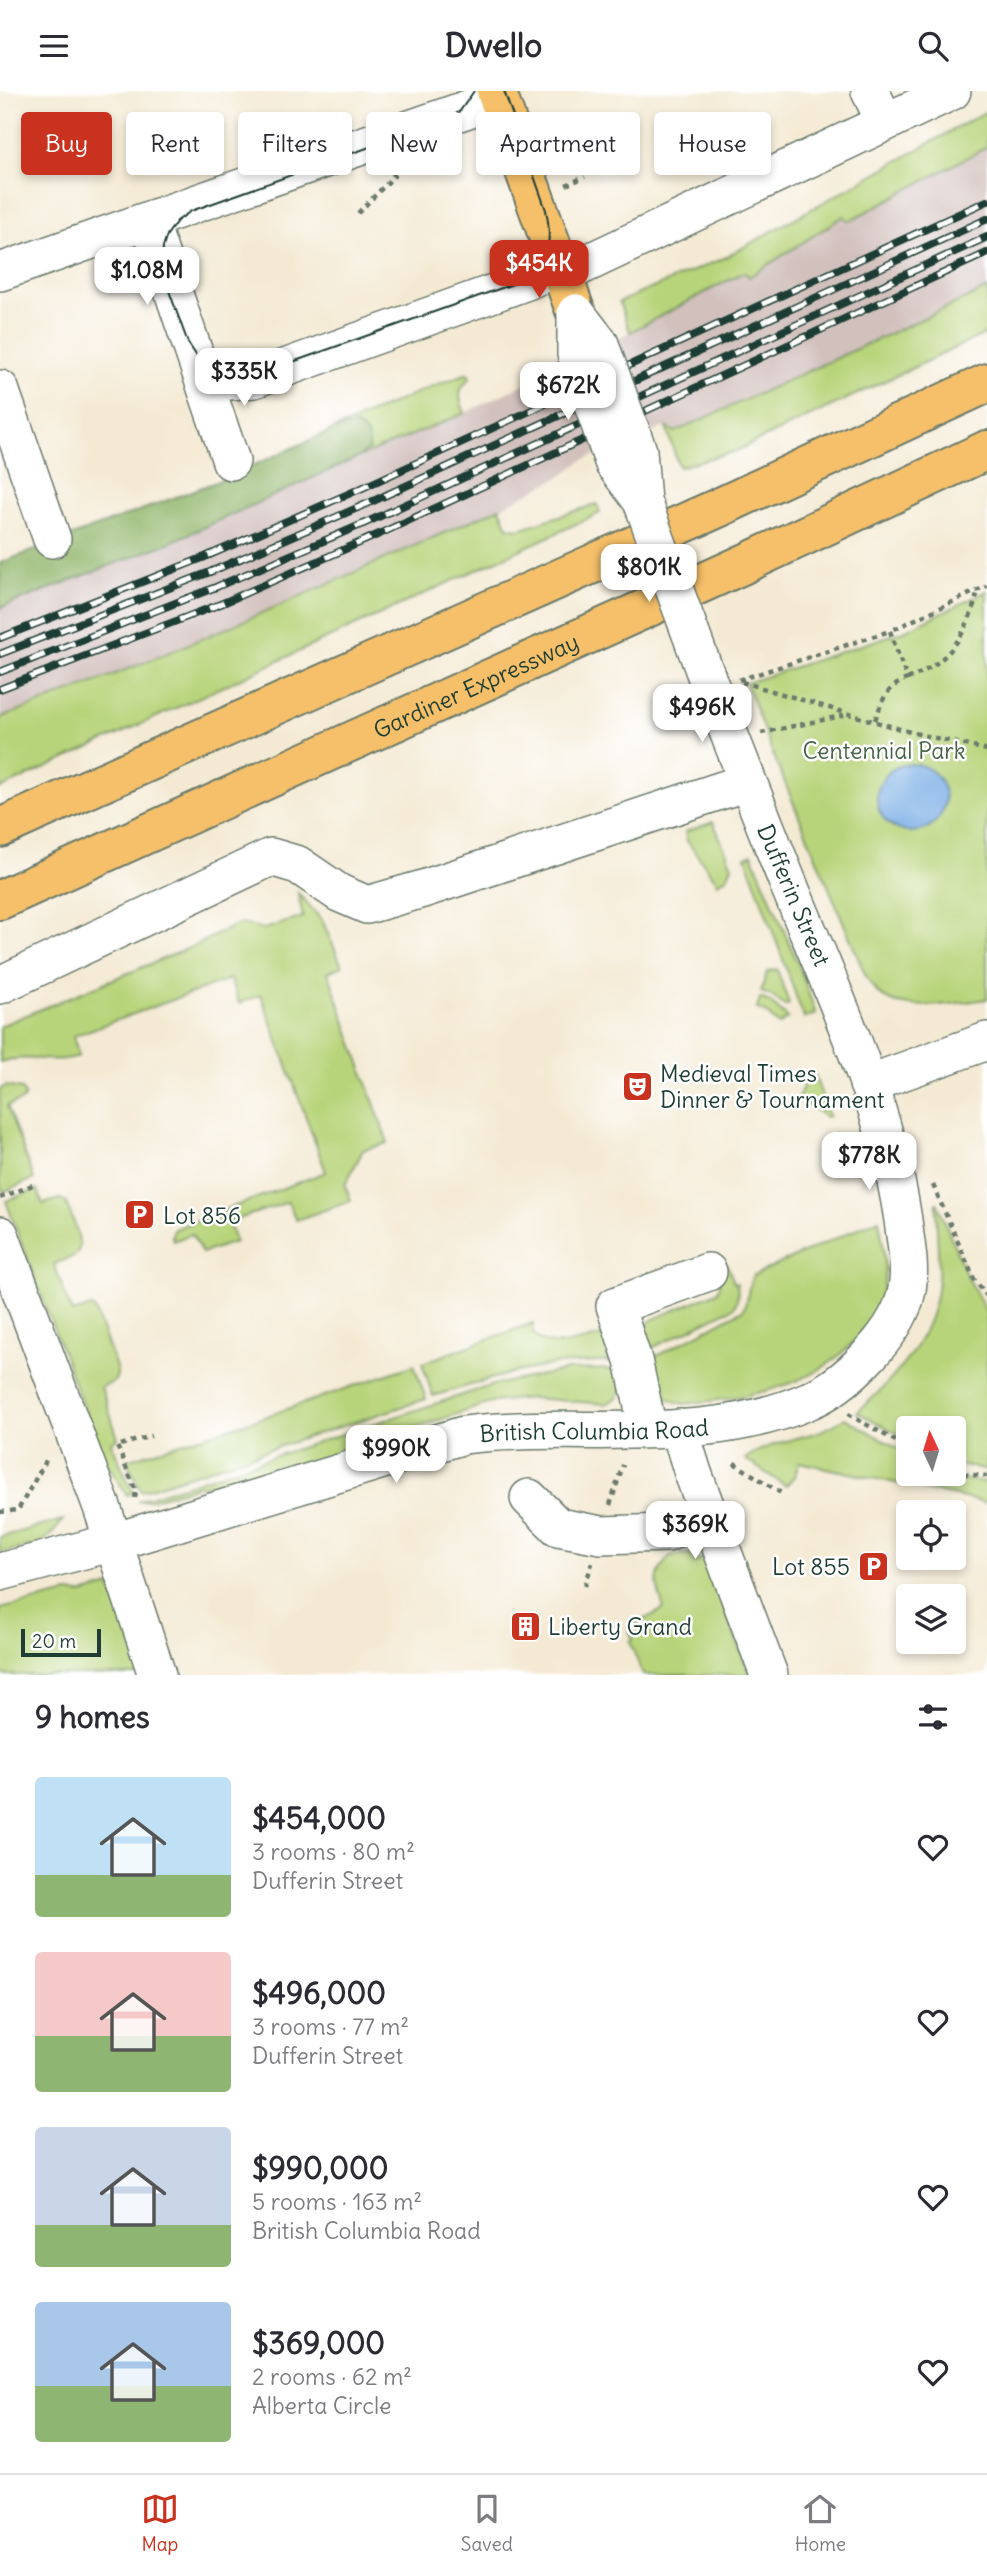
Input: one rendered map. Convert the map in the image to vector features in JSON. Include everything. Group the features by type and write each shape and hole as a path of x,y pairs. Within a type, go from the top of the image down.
{"main road":[{"name":"Dufferin Street","path":"498,94 576,313"},
{"path":"0,828 718,508 987,383"},
{"name":"Gardiner Expressway","path":"0,900 730,570 987,450"}],"street":[{"path":"202,374 230,380 254,379 560,270 878,107 952,91"},
{"path":"0,272 149,221 498,94"},
{"path":"149,221 231,461"},
{"name":"Dufferin Street","path":"576,313 600,344 638,451 642,501 747,782 842,1011 868,1084 883,1129 902,1208 909,1265 905,1297"},
{"path":"0,389 52,539"},
{"path":"0,985 271,857 298,865 339,893 367,905 656,814 747,782"},
{"path":"868,1084 987,1041"},
{"path":"0,1235 114,1542 157,1675"},
{"path":"708,1272 615,1306 633,1360 664,1429 707,1512 769,1675"},
{"name":"British Columbia Road","path":"0,1572 114,1542 464,1435 504,1430 664,1429 734,1422 776,1412 811,1400 844,1378 891,1328 905,1297"},
{"path":"529,1498 558,1527 601,1535 667,1533 707,1512"}],"path":[{"path":"358,213 394,175"},
{"path":"566,185 585,177"},
{"path":"987,586 890,631 738,681 910,732 987,750"},
{"path":"875,720 887,692 895,684 926,672 939,663 956,643 972,617 978,590"},
{"path":"890,631 906,679"},
{"path":"760,734 853,713"},
{"path":"0,1198 35,1184"},
{"path":"933,1185 974,1279 987,1296"},
{"path":"848,1413 896,1441"},
{"path":"135,1498 136,1491 117,1446 151,1436"},
{"path":"0,1512 18,1510 48,1457"},
{"path":"734,1463 781,1493"},
{"path":"966,1474 987,1476"}],"shaded area":[{"path":"987,147 987,289 675,433 665,427 581,461 565,474 500,508 171,652 0,718 0,608 171,542 357,458 465,413 630,332 744,272 750,277 845,216 849,221"}],"green space":[{"path":"987,111 987,147 849,221 844,216 749,277 744,272 630,332 619,302 724,258"},
{"path":"987,289 987,333 736,451 679,467 666,427 675,432"},
{"path":"468,373 470,378 460,394 465,413 357,458 369,449 355,425 333,430 430,387"},
{"path":"355,425 362,429 369,441 369,449 357,458 171,542 0,608 0,563 216,482 333,430"},
{"path":"597,504 600,513 0,789 0,718 189,644 500,508 508,527 519,529"},
{"name":"Centennial Park","path":"987,591 987,999 931,1005 902,1004 879,994 865,973 772,752 746,683 904,631"},
{"path":"713,822 732,866 727,877 718,883 687,841 685,832"},
{"path":"752,854 816,1014 804,1018 746,857"},
{"path":"298,893 322,920 342,966 328,972 388,1143 363,1150 345,1185 351,1201 296,1220 288,1202 229,1222 235,1242 202,1253 192,1234 173,1241 174,1229 326,1172 261,995 239,1003 230,979 73,1036 79,1056 70,1058 0,1062 0,1026 194,946 240,923 264,929 303,917"},
{"path":"777,969 789,1004 785,1006 761,992 767,972"},
{"path":"760,998 770,1002 788,1018 779,1025 765,1012 757,1009"},
{"path":"814,1073 829,1116 826,1117 798,1098 808,1075"},
{"path":"6,1086 21,1089 25,1095 23,1100 7,1106 34,1179 3,1192 0,1184 0,1089"},
{"path":"37,1189 43,1204 60,1199 66,1202 76,1230 78,1251 54,1264 72,1313 92,1307 95,1310 117,1370 115,1380 101,1387 118,1438 111,1442 133,1493 127,1495 100,1452 6,1201"},
{"path":"937,1202 965,1272 987,1313 987,1471 966,1466 966,1416 896,1416 896,1433 857,1412 900,1369 922,1336 930,1317 938,1278"},
{"path":"879,1219 885,1266 881,1298 865,1327 849,1347 829,1363 808,1376 784,1385 734,1398 684,1404 669,1399 659,1389 647,1361 743,1310 754,1275"},
{"path":"727,1264 734,1283 737,1283 738,1293 733,1308 644,1352 642,1333 651,1320 717,1292 720,1285 716,1268"},
{"path":"533,1323 533,1333 547,1343 565,1344 603,1336 614,1348 620,1361 557,1364 511,1373 433,1396 422,1363"},
{"path":"414,1365 426,1399 141,1491 126,1460 261,1418"},
{"path":"621,1369 622,1389 618,1397 606,1404 531,1398 493,1402 259,1480 197,1486 151,1500 137,1501 493,1385 567,1370"},
{"path":"845,1418 896,1447 896,1483 799,1462 795,1475 786,1486 745,1459 769,1446 834,1425"},
{"path":"966,1480 987,1482 987,1503 909,1486 966,1486"},
{"path":"63,1520 43,1541 0,1553 0,1537"},
{"path":"691,1554 695,1562 704,1558 750,1675 643,1675 630,1642 633,1640 628,1628 664,1609 658,1575 670,1556"},
{"path":"110,1586 145,1675 0,1675 0,1609 68,1593 82,1594"}],"water":[{"path":"904,764 918,764 930,769 940,779 945,798 940,817 930,827 918,832 904,832 892,827 882,817 877,805 877,791 882,779 892,769"}],"tram line":[{"path":"474,91 460,111 448,119 191,211 177,221 167,235 163,247 164,277 188,343 198,358 215,373 229,378 253,376 513,284 534,270 548,245 546,210 504,91"}],"railway":[{"path":"0,638 205,557 362,488 987,201"},
{"path":"0,654 210,572 371,502 987,219"},
{"path":"0,672 216,587 363,524 987,237"},
{"path":"0,689 223,603 377,535 987,253"}],"place":[{"name":"Medieval Times Dinner & Tournament","path":"637,1086"},
{"name":"Lot 856","path":"140,1215"},
{"name":"Lot 855","path":"873,1566"},
{"name":"Liberty Grand","path":"525,1626"}]}
